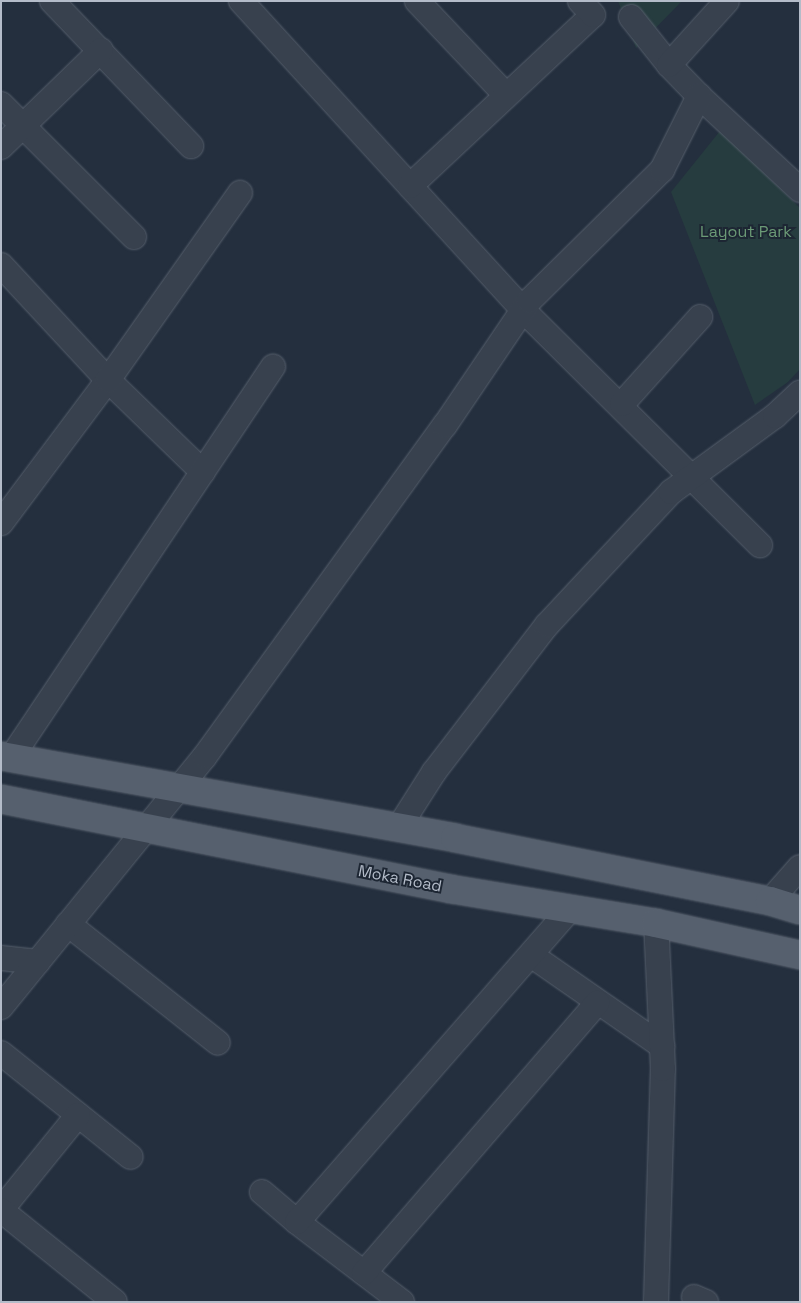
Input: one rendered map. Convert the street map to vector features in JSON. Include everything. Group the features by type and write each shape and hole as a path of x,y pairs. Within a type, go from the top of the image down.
{"main road":[{"path":"6,757 175,790 399,828 770,901 800,910"},
{"name":"Moka Road","path":"1,799 143,830 570,909 656,923 800,955"}],"street":[{"path":"52,1 192,146"},
{"path":"241,1 524,310 622,404 692,478 760,545"},
{"path":"416,1 506,95"},
{"path":"410,186 593,14 580,1"},
{"path":"669,65 727,1"},
{"path":"631,17 669,65 699,96 796,178"},
{"path":"1,147 24,127 101,50"},
{"path":"1,1007 175,790 205,756 446,426 524,310 662,170 699,96"},
{"path":"1,104 134,237"},
{"path":"1,523 108,380 240,193"},
{"path":"1,265 108,380 203,472"},
{"path":"622,404 700,318"},
{"path":"6,757 203,472 273,367"},
{"path":"399,828 434,772 547,625 671,492 775,416 800,393"},
{"path":"770,901 800,867"},
{"path":"296,1222 570,909"},
{"path":"656,923 662,1046 656,1302"},
{"path":"68,924 218,1043"},
{"path":"531,955 597,1003 662,1046"},
{"path":"1,958 38,962"},
{"path":"364,1274 597,1003"},
{"path":"1,1053 131,1157"},
{"path":"78,1115 1,1210 115,1302"},
{"path":"262,1192 296,1222 402,1302"}],"green space":[{"path":"618,1 682,1 636,48"},
{"name":"Layout Park","path":"720,131 800,208 800,369 788,382 755,405 671,192"}]}
